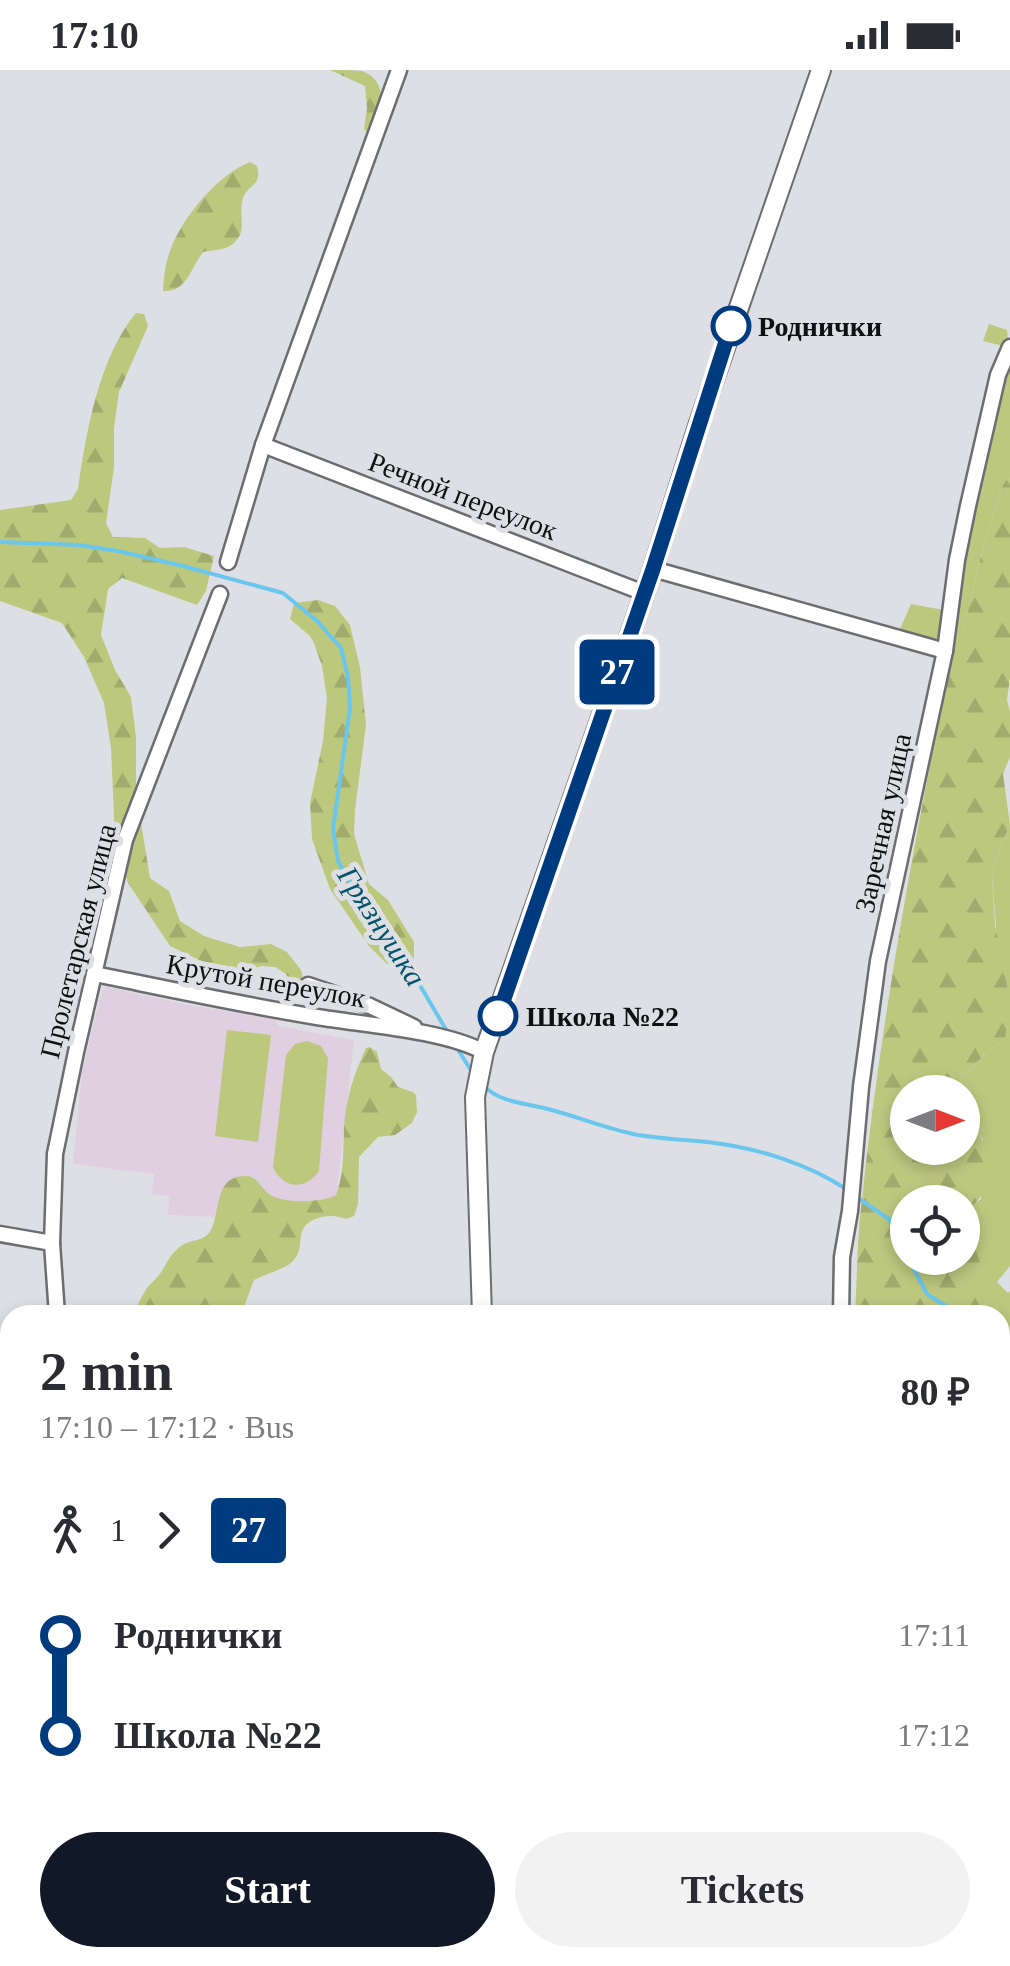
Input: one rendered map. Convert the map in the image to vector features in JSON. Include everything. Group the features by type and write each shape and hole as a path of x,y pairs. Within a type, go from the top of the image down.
{"street":[{"path":"228,562 263,446 399,70"},
{"path":"482,1305 475,1098 483,1058 821,70"},
{"name":"Заречная улица","path":"841,1305 842,1257 878,961 945,651 968,506 998,375 1010,347"},
{"name":"Речной переулок","path":"263,446 644,593"},
{"path":"653,569 945,651"},
{"name":"Пролетарская улица","path":"56,1305 52,1242 55,1154 125,840 220,594"},
{"name":"Крутой переулок","path":"95,974 428,1034 465,1044 483,1058"},
{"path":"308,985 370,1006 428,1034"},
{"path":"0,1234 52,1242"}],"shaded area":[{"path":"107,987 274,1019 279,1026 354,1040 335,1206 243,1218 168,1215 169,1196 152,1194 154,1174 73,1164 82,1072 99,1002"}],"green space":[{"path":"330,70 362,71 377,82 380,108 367,132 365,86"},
{"path":"250,162 257,166 258,178 244,196 239,237 228,247 203,252 178,288 163,291 168,256 183,225 214,187"},
{"path":"136,313 144,314 148,326 119,392 106,523 113,537 145,538 160,548 184,547 214,556 206,591 197,605 122,578 108,589 101,635 131,697 136,792 150,878 169,891 180,921 204,936 240,947 271,944 287,952 301,970 306,991 300,992 275,967 225,968 170,946 128,883 115,839 111,748 104,703 84,657 62,623 0,601 0,510 71,500 78,489 103,373"},
{"path":"989,324 1007,330 1003,346 983,341"},
{"path":"1010,364 1010,479 1001,488 962,639 955,641 974,503"},
{"path":"1010,479 1010,757 1003,774 1010,825 992,876 995,924 1010,1001 1005,1039 964,1075 890,1075 890,1165 980,1165 980,1137 987,1153 989,1178 980,1198 980,1185 890,1185 890,1275 980,1275 980,1262 985,1303 856,1305 869,1137 889,994 955,641 962,638 1001,488"},
{"path":"318,600 335,606 350,625 360,667 366,725 354,834 369,884 388,900 414,942 414,958 402,968 387,964 369,946 330,889 312,839 310,803 327,698 314,643 290,619 294,603"},
{"path":"911,604 944,610 942,637 931,640 902,634 900,629"},
{"path":"1010,825 1010,1266 997,1282 1010,1291 1010,1305 985,1305 979,1275 983,1139 980,1075 964,1075 1005,1039 992,876"},
{"path":"227,1030 271,1035 258,1142 215,1136"},
{"path":"307,1041 321,1046 328,1058 319,1171 307,1182 294,1185 282,1180 273,1167 286,1055 295,1044"},
{"path":"366,1048 377,1052 381,1069 398,1087 416,1095 417,1112 412,1123 395,1135 378,1137 359,1157 354,1216 322,1217 306,1225 297,1256 284,1267 254,1280 245,1305 138,1305 175,1251 209,1233 220,1194 236,1177 250,1177 269,1194 292,1201 336,1195 348,1098"}],"waterway":[{"name":"Грязнушка","path":"0,542 79,545 183,566 283,593 317,621 341,648 348,677 350,708 333,829 338,861 358,898 394,935 448,1033"},
{"name":"Грязнушка","path":"455,1045 474,1075"},
{"name":"Грязнушка","path":"484,1086 506,1099 627,1132 749,1149 800,1165 846,1189"},
{"name":"Грязнушка","path":"858,1198 890,1221"},
{"name":"Грязнушка","path":"917,1275 927,1294 944,1305"}],"bus line":[{"name":"27","path":"498,1016 653,569 731,326"}],"place":[{"name":"Роднички","path":"731,326"},
{"name":"Школа №22","path":"498,1016"}]}
